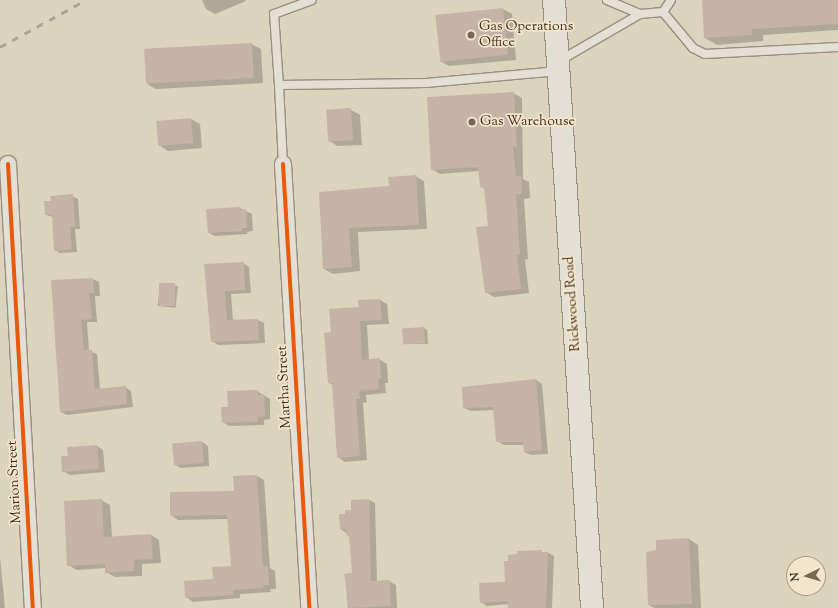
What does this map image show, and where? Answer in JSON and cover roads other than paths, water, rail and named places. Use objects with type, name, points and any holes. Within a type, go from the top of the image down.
[{"type":"main road","name":"Rickwood Road","points":[[554,0],[592,608]]},
{"type":"street","name":"Marion Street","points":[[8,164],[33,608]]},
{"type":"street","name":"Martha Street","points":[[284,164],[309,608]]},
{"type":"lane","points":[[284,164],[274,14],[312,0]]},
{"type":"lane","points":[[607,0],[640,14]]},
{"type":"lane","points":[[663,12],[671,0]]},
{"type":"lane","points":[[279,85],[426,83],[558,66],[640,14],[663,12]]},
{"type":"lane","points":[[663,12],[693,48],[705,54],[838,46]]},
{"type":"railway","points":[[0,47],[86,0]]},
{"type":"place","name":"Gas Operations Office","points":[[471,35]]},
{"type":"place","name":"Gas Warehouse","points":[[472,122]]}]
